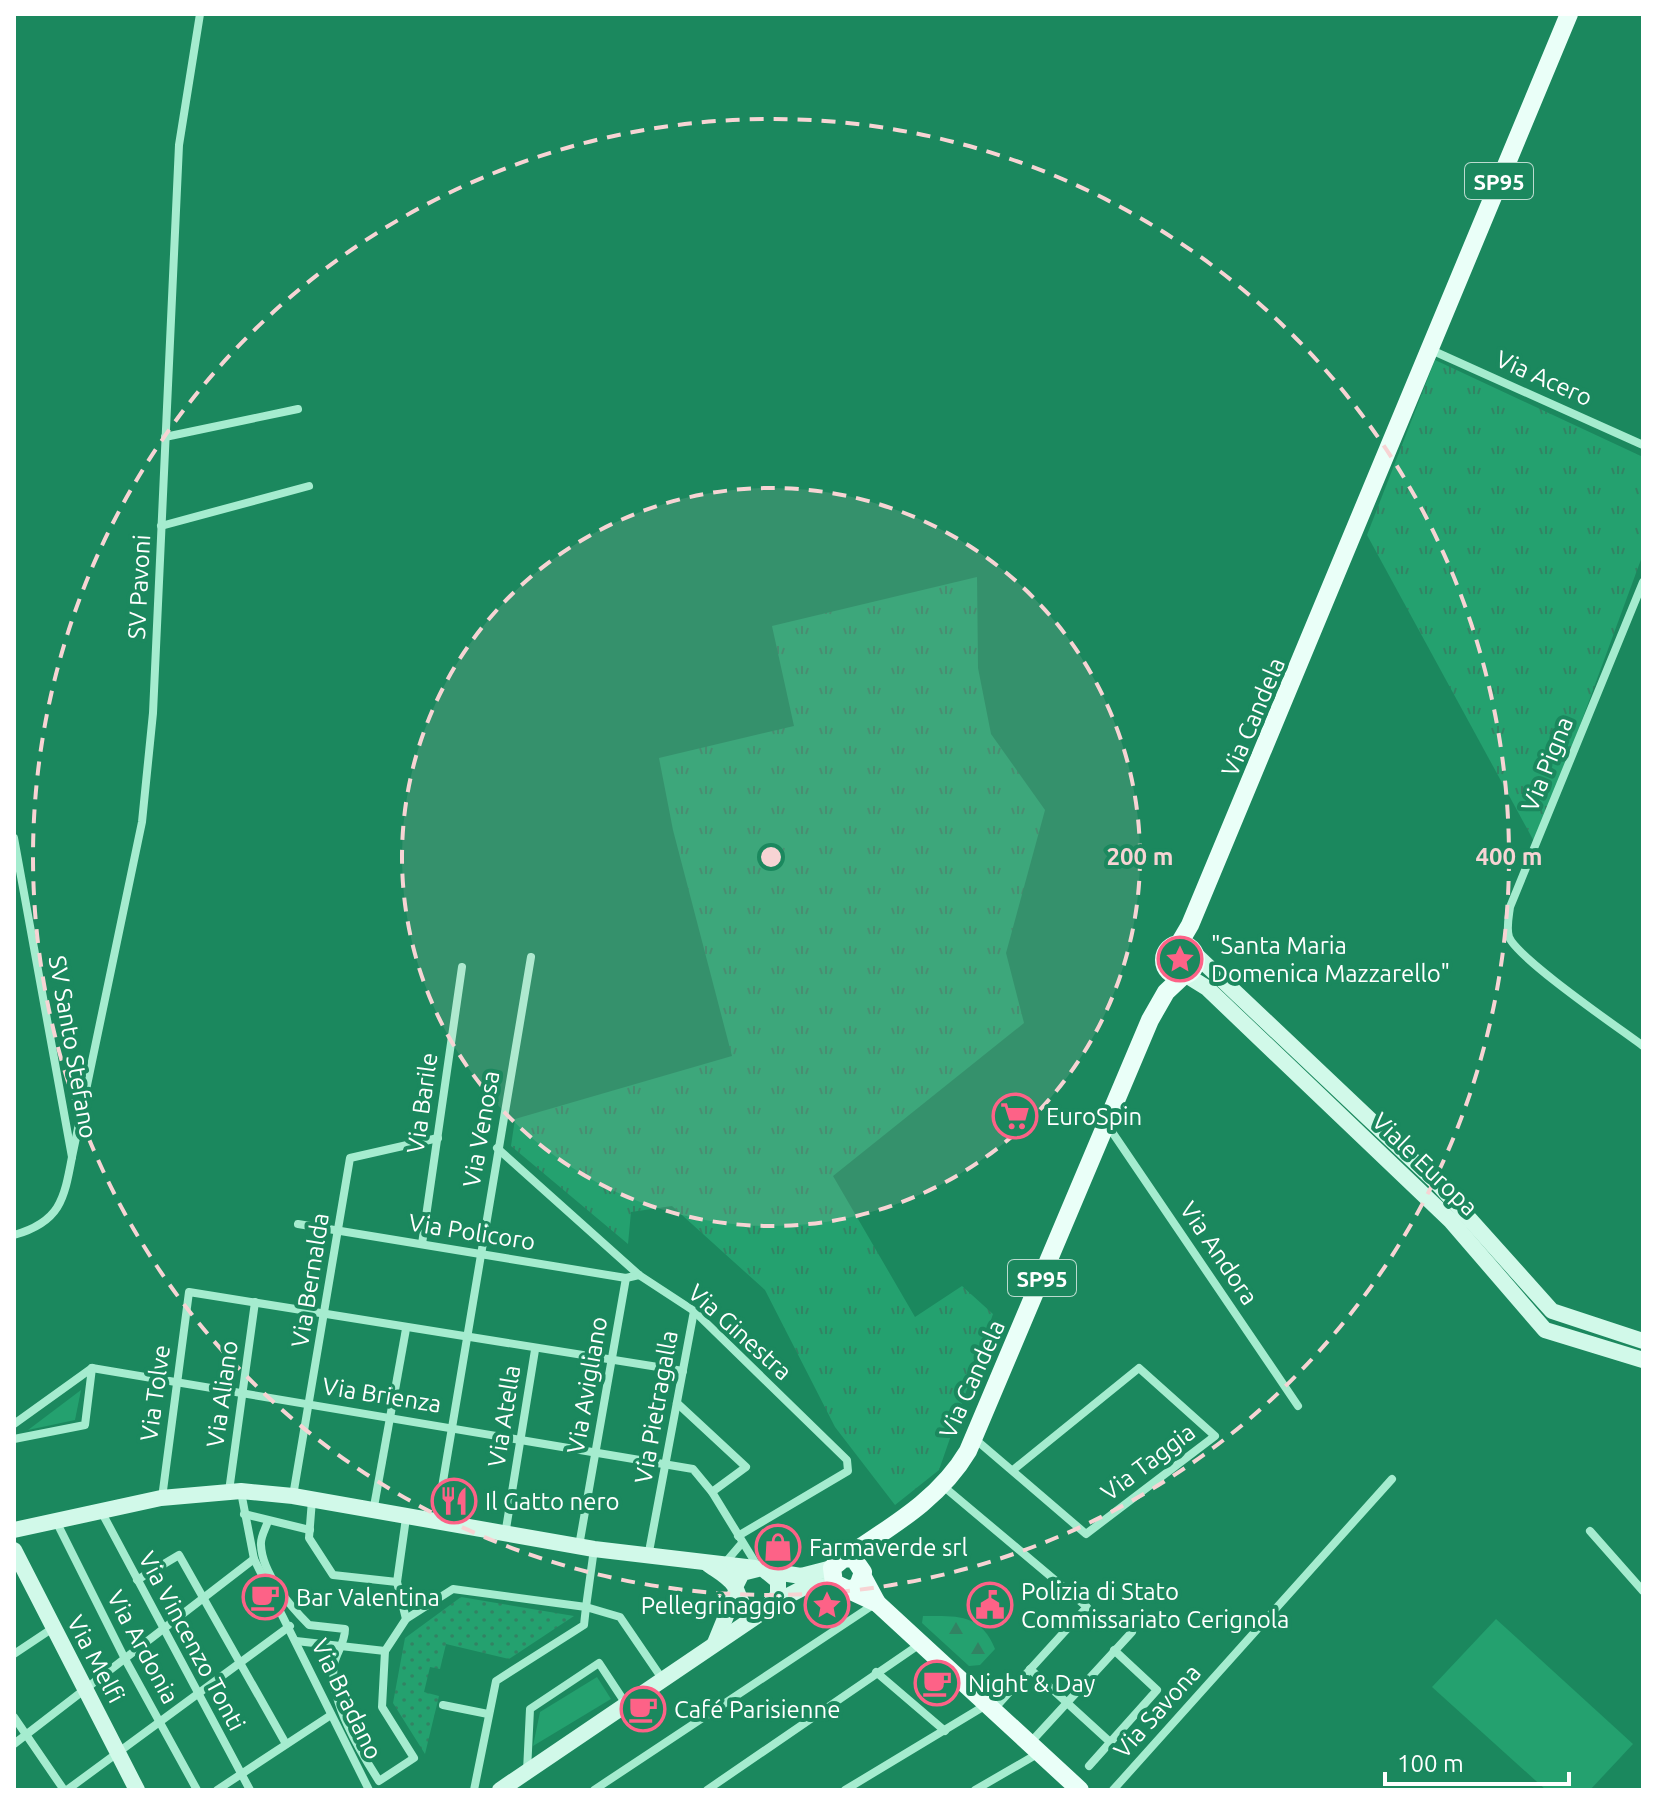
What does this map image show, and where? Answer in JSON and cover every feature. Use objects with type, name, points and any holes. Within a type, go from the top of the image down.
[{"type":"main road","name":"SP95","points":[[1429,349],[1569,14]]},
{"type":"main road","name":"Via Candela","points":[[840,1575],[878,1535],[942,1486],[975,1438],[1106,1123],[1166,992],[1179,975],[1189,948],[1190,925],[1358,527],[1429,349]]},
{"type":"main road","name":"Via Candela","points":[[1179,975],[1166,955],[1189,948]]},
{"type":"main road","name":"Via Candela","points":[[862,1572],[865,1553],[878,1535]]},
{"type":"main road","points":[[840,1575],[854,1559],[877,1603]]},
{"type":"main road","points":[[840,1575],[858,1586],[862,1572]]},
{"type":"main road","points":[[840,1575],[877,1603],[1080,1790]]},
{"type":"street","name":"SV Pavoni","points":[[72,1157],[142,822],[153,713],[179,145],[200,14]]},
{"type":"street","name":"Via Acero","points":[[1429,349],[1643,445]]},
{"type":"street","points":[[165,437],[298,409]]},
{"type":"street","points":[[161,526],[309,486]]},
{"type":"street","name":"Via Pigna","points":[[1643,582],[1510,907],[1508,929],[1510,940],[1549,976],[1643,1046]]},
{"type":"street","name":"SV Santo Stefano","points":[[14,838],[72,1157],[65,1194],[57,1210],[36,1229],[14,1235]]},
{"type":"street","name":"Viale Europa","points":[[1189,948],[1450,1196],[1552,1311],[1643,1341]]},
{"type":"street","name":"Via Venosa","points":[[452,1427],[531,957]]},
{"type":"street","name":"Via Barile","points":[[422,1244],[462,967]]},
{"type":"street","name":"Viale Europa","points":[[1179,975],[1207,988],[1451,1221],[1545,1330],[1643,1360]]},
{"type":"street","name":"Via Andora","points":[[1106,1123],[1298,1406]]},
{"type":"street","name":"Via Bernalda","points":[[293,1496],[350,1158],[438,1138]]},
{"type":"street","name":"Via Ginestra","points":[[497,1148],[639,1275],[694,1311],[847,1460],[848,1471],[740,1539]]},
{"type":"street","name":"Via Policoro","points":[[298,1224],[626,1278],[639,1275]]},
{"type":"street","name":"Via Avigliano","points":[[586,1607],[587,1548],[596,1451],[626,1278]]},
{"type":"street","name":"Via Tolve","points":[[161,1498],[189,1292],[255,1302]]},
{"type":"street","points":[[255,1302],[324,1316],[683,1371]]},
{"type":"street","name":"Via Aliano","points":[[235,1491],[241,1392],[255,1302]]},
{"type":"street","name":"Via Pietragalla","points":[[648,1557],[694,1311]]},
{"type":"street","points":[[373,1512],[406,1329]]},
{"type":"street","name":"Via Atella","points":[[504,1535],[535,1350]]},
{"type":"street","points":[[14,1424],[92,1368]]},
{"type":"street","points":[[14,1439],[85,1425],[92,1368]]},
{"type":"street","name":"Via Brienza","points":[[92,1368],[666,1462],[693,1469],[712,1492],[761,1569]]},
{"type":"street","name":"Via Taggia","points":[[975,1438],[1086,1534],[1215,1436],[1139,1368],[1013,1470]]},
{"type":"street","points":[[677,1403],[746,1467],[712,1492]]},
{"type":"street","points":[[436,1523],[452,1427]]},
{"type":"street","name":"Via Savona","points":[[1113,1790],[1392,1479]]},
{"type":"street","points":[[845,1790],[990,1708],[1087,1607],[942,1486]]},
{"type":"street","points":[[14,1530],[161,1498],[235,1491],[293,1496],[504,1535],[648,1557],[703,1561],[801,1576],[840,1575]]},
{"type":"street","name":"Via Bradano","points":[[235,1491],[244,1514],[254,1559],[369,1790]]},
{"type":"street","points":[[312,1500],[309,1538],[333,1575],[397,1582]]},
{"type":"street","name":"Via Vincenzo Tonti","points":[[100,1511],[250,1790]]},
{"type":"street","points":[[244,1514],[310,1530]]},
{"type":"street","points":[[406,1518],[397,1582],[406,1619]]},
{"type":"street","name":"Via Ardonia","points":[[56,1521],[125,1659],[197,1790]]},
{"type":"street","points":[[268,1521],[260,1543],[265,1562],[292,1608],[309,1625],[345,1629],[344,1644],[334,1665],[341,1714],[379,1781],[414,1758],[382,1707],[385,1651],[406,1619],[453,1589],[586,1607],[620,1617],[663,1680]]},
{"type":"street","points":[[1590,1531],[1643,1591]]},
{"type":"street","points":[[724,1564],[740,1539]]},
{"type":"street","name":"Via Melfi","points":[[14,1550],[137,1790]]},
{"type":"street","points":[[137,1580],[179,1555],[286,1744]]},
{"type":"street","points":[[14,1744],[254,1559]]},
{"type":"street","points":[[703,1561],[735,1590],[743,1607],[770,1606]]},
{"type":"street","points":[[715,1645],[742,1573],[761,1569],[778,1581],[770,1606]]},
{"type":"street","points":[[500,1790],[770,1606],[803,1588],[840,1575]]},
{"type":"street","points":[[594,1790],[877,1603]]},
{"type":"street","points":[[474,1790],[496,1681],[584,1625],[586,1607]]},
{"type":"street","points":[[14,1717],[66,1790],[290,1626]]},
{"type":"street","points":[[14,1654],[53,1628]]},
{"type":"street","points":[[975,1790],[1034,1748],[1066,1702],[1132,1632]]},
{"type":"street","points":[[296,1641],[385,1651]]},
{"type":"street","points":[[707,1790],[920,1644]]},
{"type":"street","points":[[1089,1766],[1157,1690],[1114,1650]]},
{"type":"street","points":[[527,1772],[530,1709],[599,1663],[627,1705]]},
{"type":"street","points":[[1030,1669],[1110,1742]]},
{"type":"street","points":[[876,1672],[945,1731]]},
{"type":"street","points":[[443,1705],[488,1714]]},
{"type":"street","points":[[217,1790],[331,1715]]},
{"type":"street","points":[[361,1774],[370,1768]]},
{"type":"street","points":[[723,1779],[730,1790]]},
{"type":"green space","points":[[1435,360],[1643,457],[1643,554],[1536,845],[1367,535]]},
{"type":"green space","points":[[977,577],[978,668],[991,734],[1045,810],[1006,953],[1024,1023],[833,1176],[915,1317],[962,1286],[993,1314],[939,1470],[895,1505],[835,1427],[765,1290],[672,1206],[631,1212],[628,1244],[511,1146],[515,1119],[732,1056],[673,830],[659,758],[794,726],[772,626]]},
{"type":"green space","points":[[81,1390],[75,1420],[28,1430]]},
{"type":"green space","points":[[461,1597],[574,1616],[509,1659],[446,1644],[440,1669],[430,1667],[424,1692],[439,1696],[425,1754],[393,1703],[405,1638]]},
{"type":"green space","points":[[923,1616],[957,1617],[975,1623],[989,1637],[995,1649],[980,1665],[969,1666],[922,1623]]},
{"type":"green space","points":[[1496,1619],[1633,1744],[1590,1790],[1546,1790],[1432,1687]]},
{"type":"green space","points":[[597,1677],[611,1699],[533,1746],[540,1712]]},
{"type":"place","name":"\"Santa Maria Domenica Mazzarello\"","points":[[1180,959]]},
{"type":"place","name":"EuroSpin","points":[[1015,1116]]},
{"type":"place","name":"Il Gatto nero","points":[[454,1501]]},
{"type":"place","name":"Farmaverde srl","points":[[778,1547]]},
{"type":"place","name":"Bar Valentina","points":[[265,1597]]},
{"type":"place","name":"Pellegrinaggio","points":[[827,1605]]},
{"type":"place","name":"Polizia di Stato Commissariato Cerignola","points":[[990,1605]]},
{"type":"place","name":"Night & Day","points":[[937,1683]]},
{"type":"place","name":"Café Parisienne","points":[[643,1709]]}]
